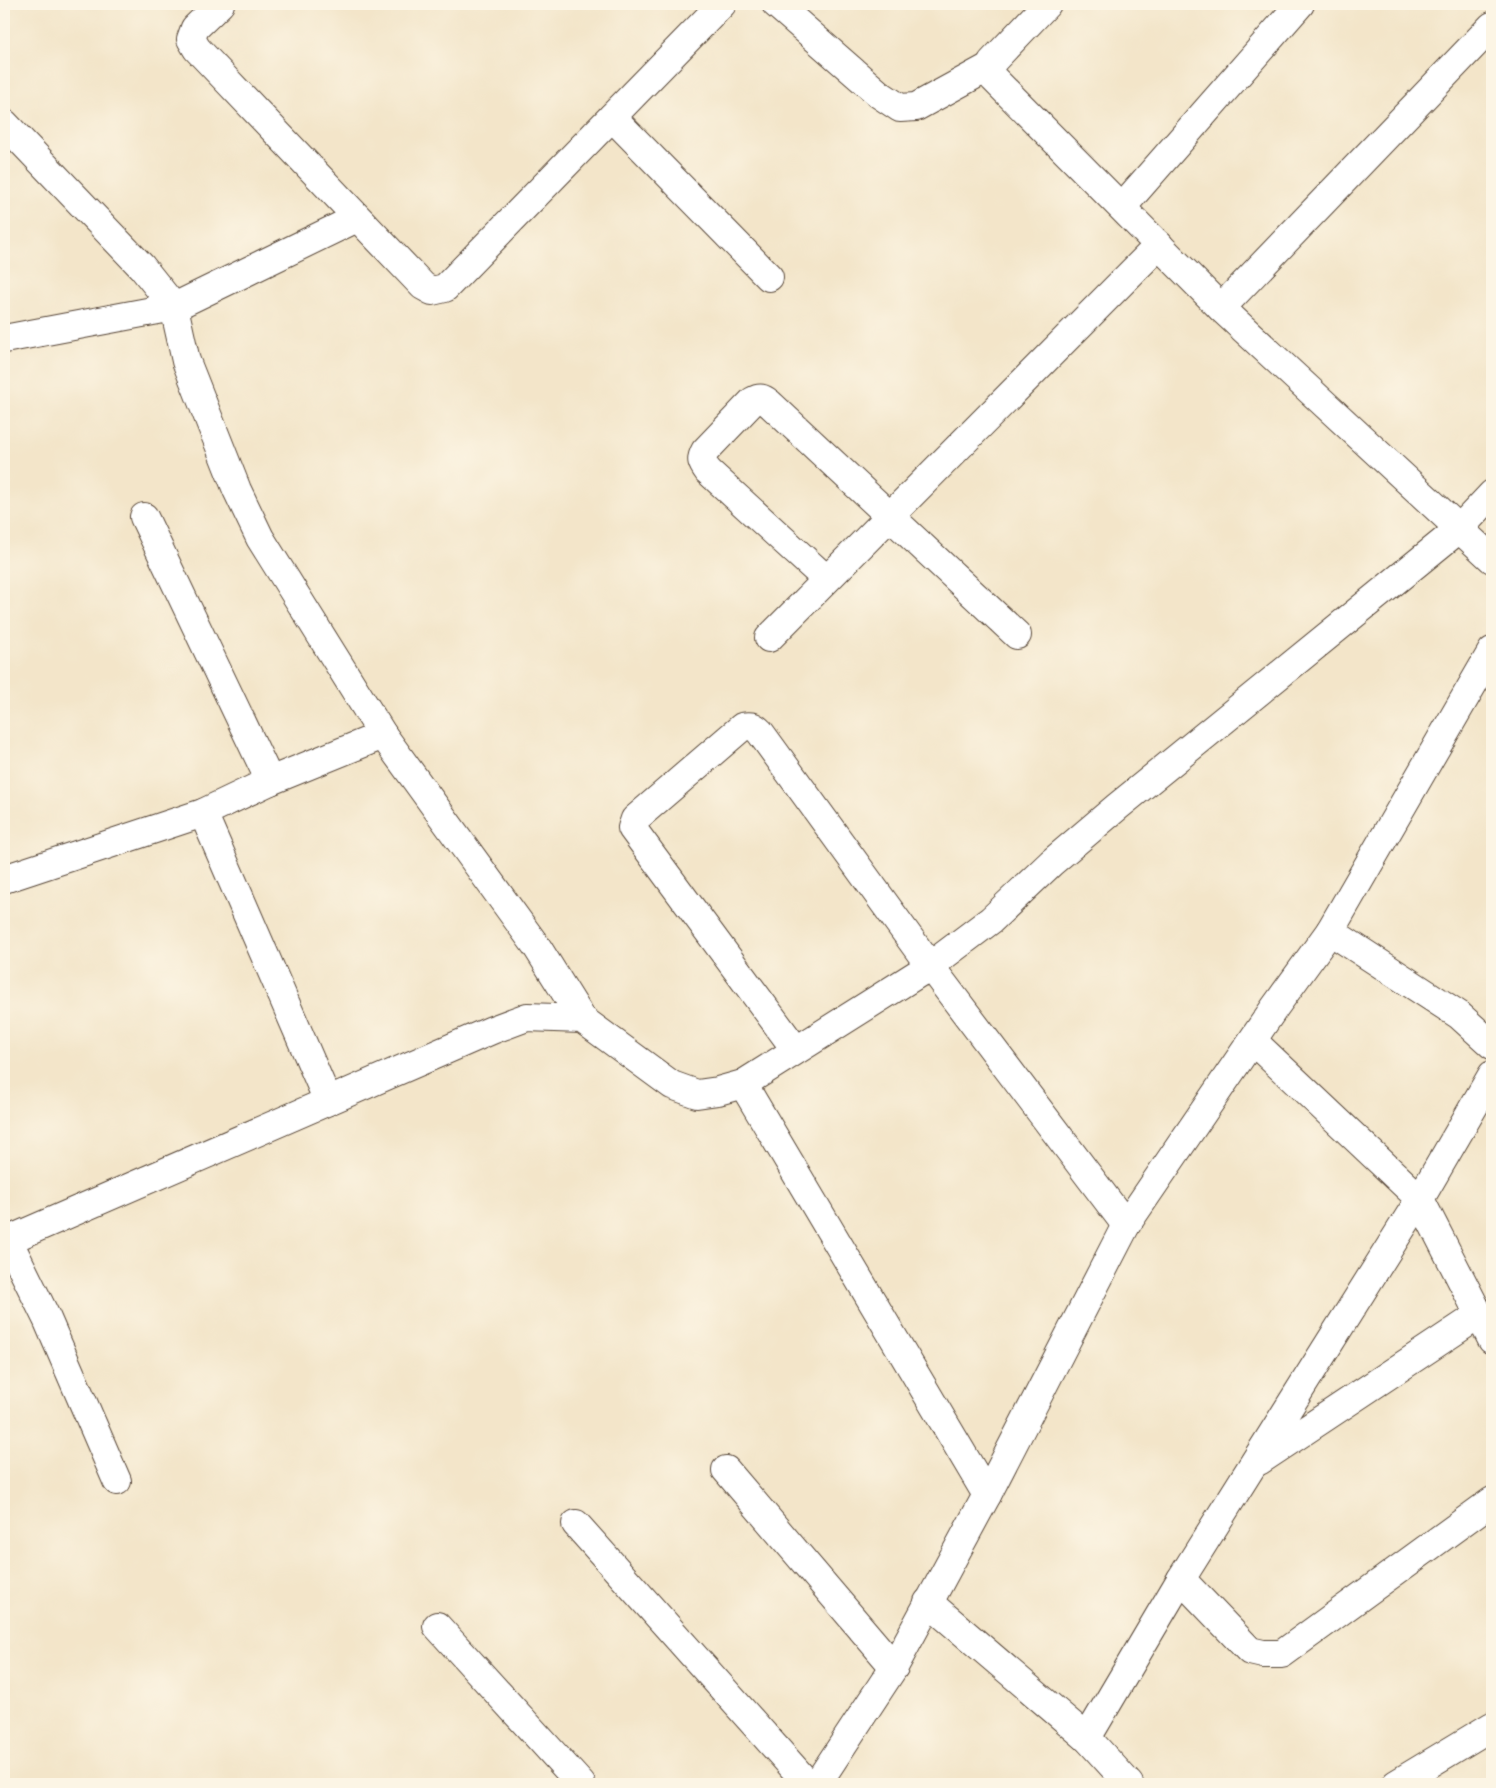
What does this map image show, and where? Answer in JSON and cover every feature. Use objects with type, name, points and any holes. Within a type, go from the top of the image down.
[{"type":"street","points":[[220,4],[195,28],[191,39],[197,49],[422,286],[432,291],[445,288],[722,4]]},
{"type":"street","points":[[776,4],[879,94],[900,108],[916,108],[989,67],[1047,4]]},
{"type":"street","points":[[1122,207],[1300,4]]},
{"type":"street","points":[[1220,308],[1492,26]]},
{"type":"street","points":[[989,67],[994,79],[1220,308],[1492,559]]},
{"type":"street","points":[[612,117],[769,277]]},
{"type":"street","points":[[4,123],[142,267],[174,306],[186,361],[244,506],[260,538],[383,735],[537,947],[582,1019],[672,1085],[697,1094],[718,1091],[743,1084],[930,966],[991,920],[1051,863],[1116,807],[1459,529],[1492,494]]},
{"type":"street","points":[[4,339],[174,306],[357,218]]},
{"type":"street","points":[[769,638],[1159,245]]},
{"type":"street","points":[[826,579],[702,464],[702,457],[705,451],[752,401],[758,398],[763,398],[769,403],[1017,635]]},
{"type":"street","points":[[144,517],[270,781]]},
{"type":"street","points":[[817,1784],[894,1667],[987,1495],[1126,1225],[1330,931],[1492,651]]},
{"type":"street","points":[[796,1050],[632,828],[636,819],[742,727],[754,726],[760,732],[930,966],[1126,1225]]},
{"type":"street","points":[[4,879],[203,813],[270,781],[383,735]]},
{"type":"street","points":[[203,813],[328,1101]]},
{"type":"street","points":[[1330,931],[1460,1015],[1492,1045]]},
{"type":"street","points":[[117,1482],[47,1319],[6,1241],[492,1030],[527,1017],[582,1019]]},
{"type":"street","points":[[1253,1041],[1420,1199],[1492,1340]]},
{"type":"street","points":[[1087,1738],[1181,1579],[1420,1199],[1492,1075]]},
{"type":"street","points":[[743,1084],[987,1495]]},
{"type":"street","points":[[1252,1466],[1479,1315]]},
{"type":"street","points":[[726,1470],[894,1667]]},
{"type":"street","points":[[1181,1579],[1250,1651],[1263,1654],[1282,1654],[1492,1501]]},
{"type":"street","points":[[576,1524],[808,1784]]},
{"type":"street","points":[[928,1602],[1087,1738],[1129,1784]]},
{"type":"street","points":[[437,1626],[581,1784]]},
{"type":"street","points":[[1396,1784],[1492,1726]]}]
